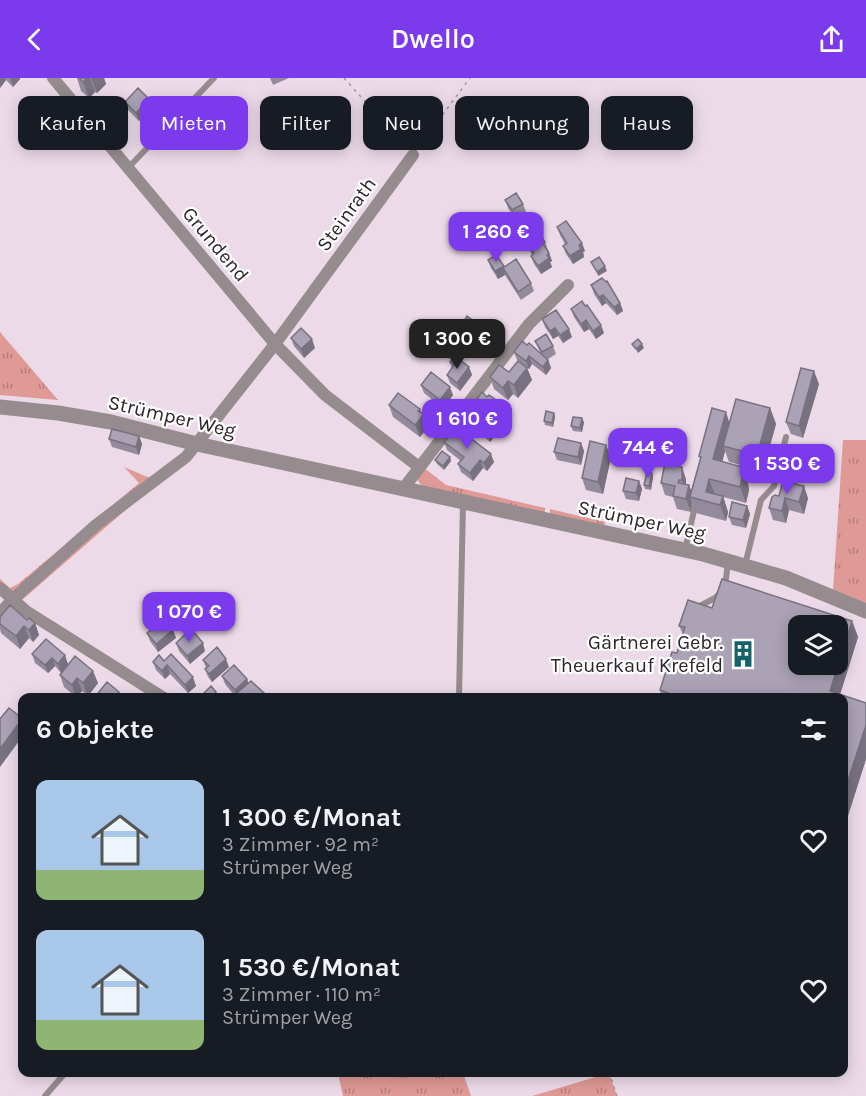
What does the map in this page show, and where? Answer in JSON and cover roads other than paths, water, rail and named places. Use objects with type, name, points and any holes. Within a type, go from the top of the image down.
[{"type":"street","name":"Grundend","points":[[53,78],[275,344],[325,396],[419,467]]},
{"type":"street","name":"Steinrath","points":[[275,344],[413,155]]},
{"type":"street","points":[[404,489],[529,324],[567,285]]},
{"type":"street","points":[[0,613],[96,525],[186,457],[275,344]]},
{"type":"street","name":"Strümper Weg","points":[[0,407],[58,412],[101,420],[197,444],[685,550],[786,578],[866,611]]},
{"type":"street","points":[[0,588],[12,600],[63,635],[156,693]]},
{"type":"lane","points":[[127,169],[214,78]]},
{"type":"lane","points":[[744,565],[761,500],[774,486],[786,437]]},
{"type":"lane","points":[[685,550],[699,490]]},
{"type":"lane","points":[[459,693],[464,502]]},
{"type":"lane","points":[[690,612],[697,606],[715,598],[725,588],[728,561]]},
{"type":"lane","points":[[45,1096],[62,1077]]},
{"type":"place","name":"Gärtnerei Gebr. Theuerkauf Krefeld","points":[[743,654]]}]
